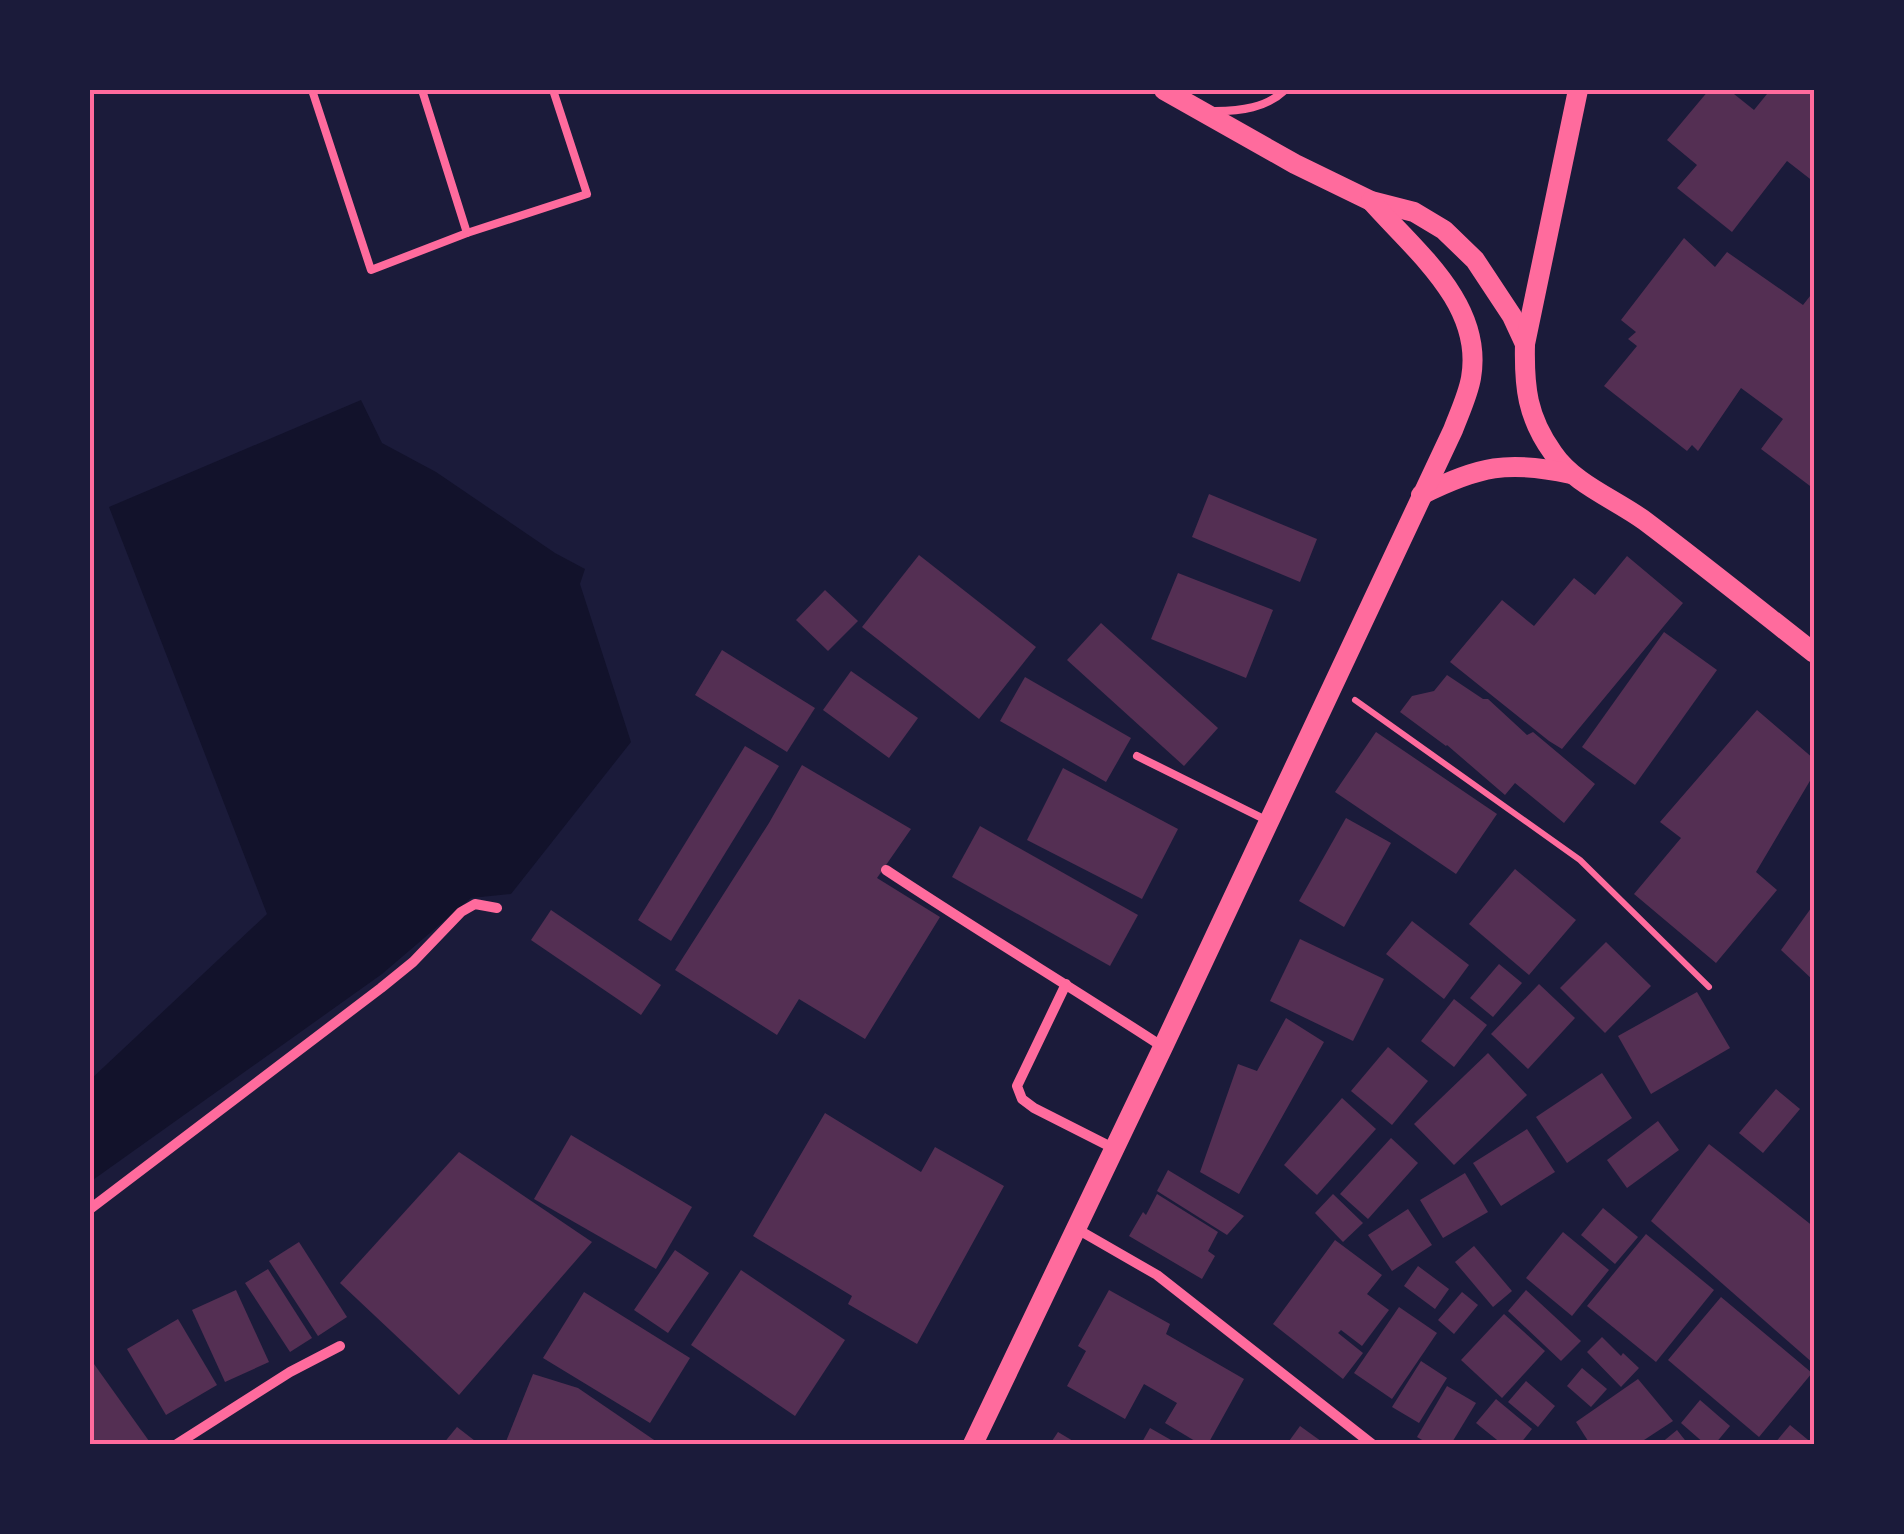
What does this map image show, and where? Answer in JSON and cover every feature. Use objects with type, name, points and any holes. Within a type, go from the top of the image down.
[{"type":"main road","points":[[1164,90],[1295,164],[1371,201],[1414,212],[1444,230],[1475,260],[1526,344]]},
{"type":"main road","points":[[1578,90],[1526,344],[1524,382],[1530,410],[1555,456],[1574,474],[1641,519],[1814,653]]},
{"type":"main road","points":[[972,1444],[1453,430],[1471,379],[1472,336],[1452,291],[1371,201]]},
{"type":"main road","points":[[1422,496],[1476,470],[1535,466],[1574,474]]},
{"type":"street","points":[[886,870],[1163,1047]]},
{"type":"street","points":[[90,1209],[381,988],[413,962],[460,912],[475,904],[497,908]]},
{"type":"street","points":[[1066,984],[1017,1086],[1018,1094],[1034,1108],[1113,1148]]},
{"type":"street","points":[[1076,1228],[1157,1275],[1372,1444]]},
{"type":"street","points":[[176,1444],[290,1372],[340,1346]]},
{"type":"lane","points":[[312,90],[372,270],[467,232],[587,194],[553,90]]},
{"type":"lane","points":[[422,90],[467,232]]},
{"type":"lane","points":[[1201,111],[1243,111],[1275,99],[1286,90]]},
{"type":"lane","points":[[1137,756],[1269,821]]},
{"type":"path","points":[[1333,684],[1580,860],[1710,987]]},
{"type":"shaded area","points":[[361,400],[382,443],[436,472],[585,569],[580,584],[631,742],[511,894],[471,898],[382,974],[90,1182],[90,1080],[267,914],[109,507]]},
{"type":"building","points":[[1709,90],[1729,90],[1754,110],[1767,94],[1762,90],[1814,90],[1814,182],[1787,161],[1732,232],[1677,188],[1697,165],[1667,140]]},
{"type":"building","points":[[1684,238],[1715,267],[1727,252],[1803,305],[1814,291],[1814,489],[1761,449],[1783,419],[1741,388],[1698,451],[1692,445],[1687,451],[1604,386],[1637,346],[1628,339],[1636,332],[1621,320]]},
{"type":"building","points":[[1209,494],[1317,539],[1300,582],[1192,537]]},
{"type":"building","points":[[919,555],[1036,647],[979,719],[862,627]]},
{"type":"building","points":[[1627,556],[1683,603],[1562,749],[1450,662],[1502,600],[1534,626],[1574,578],[1595,595]]},
{"type":"building","points":[[1178,573],[1273,610],[1246,678],[1151,639]]},
{"type":"building","points":[[825,590],[858,621],[828,651],[796,620]]},
{"type":"building","points":[[1101,623],[1218,728],[1184,766],[1067,660]]},
{"type":"building","points":[[1664,632],[1717,670],[1635,785],[1582,747]]},
{"type":"building","points":[[722,650],[815,708],[787,752],[695,695]]},
{"type":"building","points":[[851,671],[918,718],[889,758],[823,710]]},
{"type":"building","points":[[1447,675],[1488,699],[1527,735],[1533,732],[1595,784],[1564,823],[1515,783],[1505,795],[1447,745],[1400,712],[1412,696],[1434,691]]},
{"type":"building","points":[[1025,677],[1131,738],[1106,782],[1000,721]]},
{"type":"building","points":[[1757,710],[1814,759],[1814,774],[1756,872],[1777,890],[1716,963],[1634,894],[1681,838],[1660,822]]},
{"type":"building","points":[[1376,732],[1497,814],[1456,874],[1335,792]]},
{"type":"building","points":[[745,746],[779,766],[671,941],[638,920]]},
{"type":"building","points":[[802,765],[911,829],[877,878],[940,917],[865,1039],[799,999],[777,1035],[675,970]]},
{"type":"building","points":[[1063,768],[1178,829],[1142,899],[1027,840]]},
{"type":"building","points":[[1346,818],[1391,843],[1344,927],[1299,901]]},
{"type":"building","points":[[980,826],[1138,915],[1110,966],[952,877]]},
{"type":"building","points":[[1515,869],[1576,920],[1529,975],[1469,924]]},
{"type":"building","points":[[1814,904],[1814,981],[1781,950]]},
{"type":"building","points":[[551,910],[661,985],[641,1015],[531,940]]},
{"type":"building","points":[[1412,921],[1469,965],[1444,999],[1386,954]]},
{"type":"building","points":[[1300,939],[1384,979],[1353,1041],[1270,1001]]},
{"type":"building","points":[[1606,942],[1651,986],[1605,1033],[1560,988]]},
{"type":"building","points":[[1499,964],[1522,983],[1493,1017],[1470,998]]},
{"type":"building","points":[[1539,984],[1575,1018],[1528,1069],[1491,1034]]},
{"type":"building","points":[[1697,992],[1730,1048],[1651,1094],[1618,1036]]},
{"type":"building","points":[[1454,999],[1487,1025],[1454,1067],[1421,1041]]},
{"type":"building","points":[[1286,1018],[1324,1042],[1239,1194],[1200,1172],[1238,1064],[1257,1071]]},
{"type":"building","points":[[1388,1047],[1428,1081],[1392,1125],[1351,1091]]},
{"type":"building","points":[[1488,1053],[1527,1095],[1454,1165],[1414,1124]]},
{"type":"building","points":[[1602,1073],[1632,1118],[1567,1163],[1536,1117]]},
{"type":"building","points":[[1776,1089],[1800,1109],[1763,1153],[1739,1133]]},
{"type":"building","points":[[1342,1098],[1376,1129],[1317,1195],[1284,1165]]},
{"type":"building","points":[[825,1113],[921,1172],[935,1147],[1004,1186],[917,1344],[848,1304],[852,1296],[753,1236]]},
{"type":"building","points":[[1658,1121],[1679,1150],[1627,1188],[1607,1160]]},
{"type":"building","points":[[1527,1129],[1555,1172],[1501,1206],[1473,1163]]},
{"type":"building","points":[[571,1135],[692,1207],[656,1269],[534,1199]]},
{"type":"building","points":[[1391,1138],[1418,1163],[1368,1219],[1340,1194]]},
{"type":"building","points":[[1709,1144],[1814,1227],[1814,1364],[1651,1221]]},
{"type":"building","points":[[459,1152],[592,1242],[459,1395],[340,1283]]},
{"type":"building","points":[[1168,1170],[1244,1216],[1227,1235],[1157,1191]]},
{"type":"building","points":[[1465,1173],[1488,1212],[1443,1238],[1420,1200]]},
{"type":"building","points":[[1157,1194],[1218,1232],[1208,1251],[1215,1256],[1202,1279],[1129,1236]]},
{"type":"building","points":[[1333,1194],[1363,1223],[1343,1242],[1315,1213]]},
{"type":"building","points":[[1603,1208],[1638,1237],[1615,1264],[1581,1235]]},
{"type":"building","points":[[1408,1209],[1432,1245],[1392,1271],[1368,1235]]},
{"type":"building","points":[[1563,1232],[1609,1270],[1572,1316],[1526,1278]]},
{"type":"building","points":[[1646,1234],[1714,1290],[1656,1362],[1587,1306]]},
{"type":"building","points":[[1335,1240],[1382,1275],[1367,1294],[1389,1310],[1362,1346],[1341,1330],[1338,1333],[1363,1353],[1343,1379],[1273,1324]]},
{"type":"building","points":[[299,1242],[347,1317],[318,1336],[269,1261]]},
{"type":"building","points":[[1474,1246],[1512,1291],[1493,1307],[1455,1262]]},
{"type":"building","points":[[675,1250],[709,1273],[668,1333],[634,1310]]},
{"type":"building","points":[[1418,1266],[1449,1289],[1435,1309],[1404,1286]]},
{"type":"building","points":[[268,1269],[312,1338],[290,1352],[245,1283]]},
{"type":"building","points":[[741,1270],[845,1340],[795,1416],[691,1345]]},
{"type":"building","points":[[236,1290],[269,1362],[225,1382],[192,1310]]},
{"type":"building","points":[[1109,1290],[1170,1324],[1166,1334],[1244,1379],[1208,1444],[1200,1444],[1165,1423],[1177,1403],[1144,1384],[1125,1419],[1067,1386],[1086,1351],[1078,1346]]},
{"type":"building","points":[[1526,1290],[1581,1341],[1561,1361],[1508,1311]]},
{"type":"building","points":[[584,1292],[690,1358],[650,1423],[543,1358]]},
{"type":"building","points":[[1462,1292],[1478,1305],[1454,1334],[1438,1320]]},
{"type":"building","points":[[1721,1297],[1812,1373],[1759,1437],[1668,1360]]},
{"type":"building","points":[[1399,1307],[1437,1333],[1392,1399],[1354,1373]]},
{"type":"building","points":[[1504,1314],[1545,1351],[1502,1398],[1461,1360]]},
{"type":"building","points":[[178,1319],[217,1385],[166,1415],[127,1349]]},
{"type":"building","points":[[1602,1337],[1639,1368],[1621,1387],[1587,1352]]},
{"type":"building","points":[[1421,1361],[1447,1378],[1419,1423],[1392,1407]]},
{"type":"building","points":[[94,1364],[149,1441],[90,1442],[90,1367]]},
{"type":"building","points":[[1582,1368],[1607,1389],[1591,1407],[1567,1386]]},
{"type":"building","points":[[533,1374],[578,1388],[660,1444],[505,1444]]},
{"type":"building","points":[[1638,1379],[1673,1421],[1638,1444],[1590,1444],[1576,1422]]},
{"type":"building","points":[[1526,1381],[1555,1406],[1538,1427],[1508,1402]]},
{"type":"building","points":[[1447,1386],[1476,1403],[1451,1444],[1429,1444],[1417,1437]]},
{"type":"building","points":[[1496,1399],[1532,1429],[1520,1444],[1502,1444],[1476,1423]]},
{"type":"building","points":[[1700,1400],[1730,1426],[1715,1444],[1705,1444],[1681,1423]]},
{"type":"building","points":[[1790,1425],[1813,1444],[1774,1444]]},
{"type":"building","points":[[1300,1426],[1325,1444],[1287,1444]]},
{"type":"building","points":[[457,1427],[479,1444],[443,1444]]},
{"type":"building","points":[[1150,1428],[1178,1444],[1141,1444]]},
{"type":"building","points":[[1677,1430],[1688,1444],[1660,1444]]},
{"type":"building","points":[[1058,1432],[1078,1444],[1050,1444]]}]
